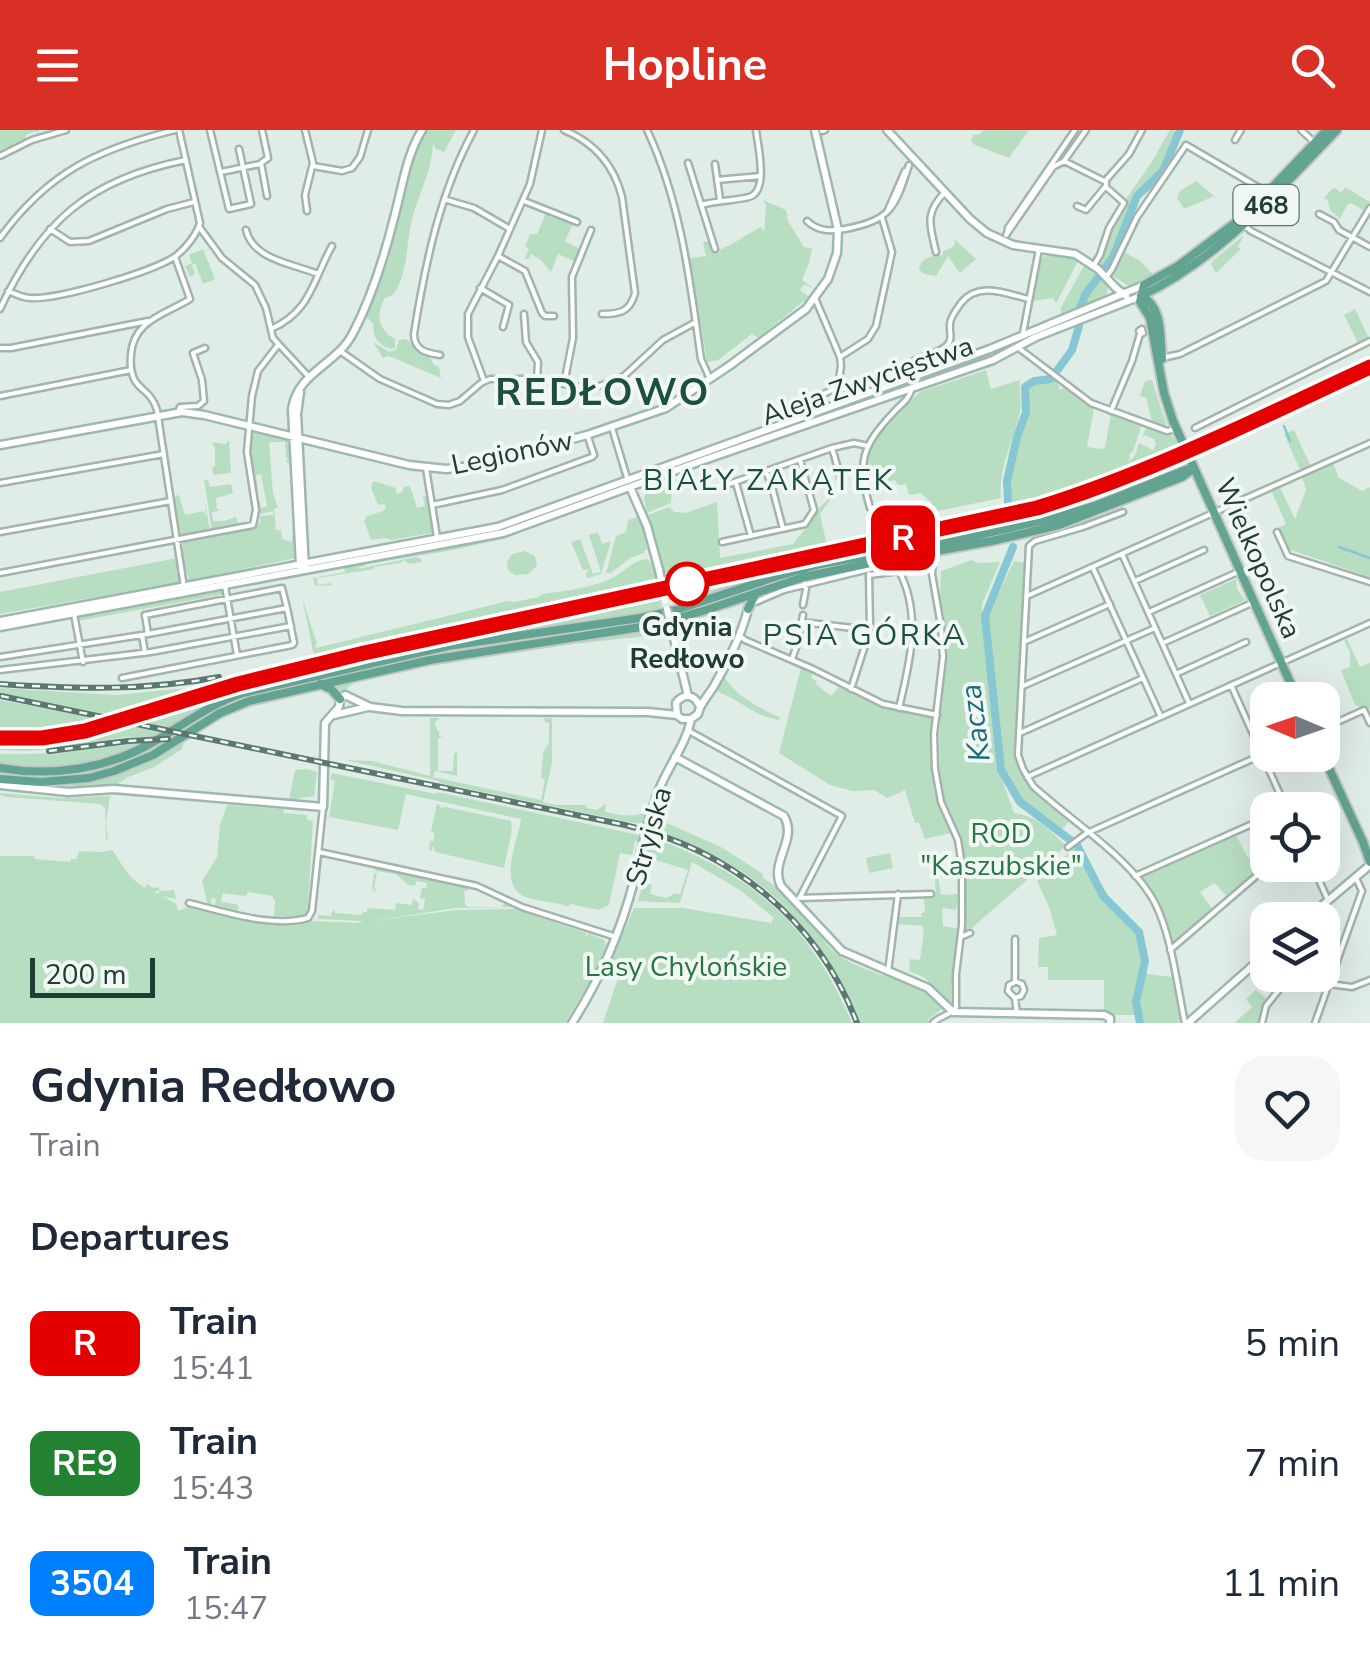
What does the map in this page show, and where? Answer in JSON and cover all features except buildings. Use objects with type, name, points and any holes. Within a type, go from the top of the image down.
[{"type":"main road","name":"468","points":[[1134,297],[1144,285],[1178,266],[1235,224],[1327,130]]},
{"type":"main road","name":"Aleja Zwycięstwa","points":[[1134,297],[1160,287],[1196,264],[1244,225],[1336,130]]},
{"type":"main road","name":"Wielkopolska","points":[[1160,287],[1156,314],[1162,378]]},
{"type":"main road","name":"Wielkopolska","points":[[1134,297],[1150,318],[1166,401],[1176,429],[1290,682]]},
{"type":"main road","points":[[1134,297],[1150,300],[1156,314]]},
{"type":"main road","points":[[0,782],[78,779],[114,771],[136,763],[236,706],[320,684],[430,660],[654,625],[833,570],[1027,534],[1076,520],[1182,477],[1194,468]]},
{"type":"main road","points":[[0,768],[46,771],[88,766],[139,750],[215,704],[243,693],[448,646],[673,611],[796,570],[1058,517],[1194,468]]},
{"type":"main road","points":[[933,562],[952,548]]},
{"type":"main road","points":[[748,609],[758,592]]},
{"type":"main road","points":[[320,684],[331,690],[340,706]]},
{"type":"main road","points":[[1331,772],[1370,864]]},
{"type":"main road","points":[[58,791],[78,779]]},
{"type":"main road","points":[[1363,842],[1370,850]]},
{"type":"street","points":[[0,156],[32,140],[66,130]]},
{"type":"street","points":[[0,238],[40,192],[70,168],[147,133],[177,130],[200,228],[216,252],[260,292],[272,338],[306,379]]},
{"type":"street","points":[[210,130],[229,209],[251,204],[239,149]]},
{"type":"street","points":[[220,172],[261,164],[268,158],[262,130]]},
{"type":"street","points":[[306,130],[312,166],[307,212]]},
{"type":"street","points":[[312,166],[342,171],[352,168],[358,162],[368,130]]},
{"type":"street","points":[[303,568],[297,404],[306,379],[351,337],[376,280],[411,154],[422,130]]},
{"type":"street","points":[[440,355],[424,351],[414,337],[430,244],[460,156],[474,130]]},
{"type":"street","points":[[484,381],[468,337],[470,309],[524,201],[534,174],[542,130]]},
{"type":"street","points":[[564,130],[584,140],[607,161],[622,197],[634,298],[621,313],[602,314]]},
{"type":"street","points":[[647,130],[678,216],[703,367],[710,379]]},
{"type":"street","points":[[701,205],[753,196],[759,190],[756,130]]},
{"type":"street","name":"Legionów","points":[[0,445],[178,412],[426,468],[446,469],[587,436],[666,408],[806,309],[822,289],[834,262],[838,230],[821,130]]},
{"type":"street","points":[[886,130],[912,162],[980,228],[1038,249],[1075,254],[1134,297]]},
{"type":"street","points":[[1005,239],[1008,228],[1075,130]]},
{"type":"street","points":[[1005,239],[1053,166],[1065,158],[1086,130]]},
{"type":"street","points":[[1078,206],[1086,210],[1129,154],[1142,130]]},
{"type":"street","points":[[1235,140],[1241,130]]},
{"type":"street","points":[[1301,130],[1315,143]]},
{"type":"street","points":[[1106,276],[1132,226],[1185,146],[1268,193]]},
{"type":"street","points":[[1060,151],[1065,158],[1107,182],[1124,202],[1096,267]]},
{"type":"street","points":[[0,308],[29,254],[76,204],[106,185],[186,160]]},
{"type":"street","points":[[807,221],[820,230],[838,230],[868,225],[882,218],[912,162]]},
{"type":"street","points":[[688,163],[715,248]]},
{"type":"street","points":[[261,164],[267,196]]},
{"type":"street","points":[[715,164],[720,200]]},
{"type":"street","points":[[717,180],[761,176]]},
{"type":"street","points":[[936,252],[930,218],[934,205],[948,195]]},
{"type":"street","points":[[446,199],[474,208],[510,229]]},
{"type":"street","points":[[50,230],[65,240],[82,242],[196,201]]},
{"type":"street","points":[[524,201],[577,222]]},
{"type":"street","points":[[1162,358],[1180,354],[1323,283],[1370,208]]},
{"type":"street","points":[[1318,214],[1370,247]]},
{"type":"street","points":[[840,357],[868,339],[876,326],[892,252],[882,218]]},
{"type":"street","points":[[1244,225],[1370,292]]},
{"type":"street","points":[[8,292],[35,298],[112,282],[175,257],[200,228]]},
{"type":"street","points":[[246,230],[250,242],[275,261],[318,274]]},
{"type":"street","points":[[564,384],[574,326],[572,277],[591,230]]},
{"type":"street","points":[[270,329],[299,311],[332,246]]},
{"type":"street","points":[[1023,336],[1038,249]]},
{"type":"street","points":[[498,256],[526,271],[542,314],[554,316]]},
{"type":"street","points":[[0,348],[148,321],[190,299],[175,257]]},
{"type":"street","points":[[1106,276],[1113,286],[1134,297]]},
{"type":"street","points":[[1110,300],[1113,286]]},
{"type":"street","points":[[480,288],[508,305],[503,327]]},
{"type":"street","points":[[923,384],[916,360],[948,344],[950,322],[966,297],[983,290],[1029,299]]},
{"type":"street","name":"Aleja Zwycięstwa","points":[[0,624],[184,587],[503,533],[1110,300],[1134,297]]},
{"type":"street","name":"Aleja Zwycięstwa","points":[[0,624],[225,586],[498,527],[993,360],[1036,337],[1134,297]]},
{"type":"street","points":[[815,298],[840,357],[840,387]]},
{"type":"street","points":[[524,314],[525,339],[538,362],[538,378]]},
{"type":"street","points":[[148,321],[132,345],[131,370],[137,384],[152,398],[158,415],[184,587]]},
{"type":"street","points":[[340,351],[380,379],[438,404],[450,404],[460,401],[484,381],[496,378],[538,378],[580,387],[599,386],[621,378],[663,340],[696,322]]},
{"type":"street","points":[[1111,411],[1140,334]]},
{"type":"street","points":[[1196,428],[1370,342]]},
{"type":"street","points":[[0,573],[251,526],[256,510],[248,452],[253,387],[258,371],[278,344]]},
{"type":"street","points":[[1018,347],[1091,403],[1167,431],[1176,429]]},
{"type":"street","points":[[178,412],[180,407],[198,406],[204,401],[202,380],[192,352],[205,348]]},
{"type":"street","points":[[0,396],[131,370]]},
{"type":"street","points":[[840,387],[849,392],[851,400]]},
{"type":"street","points":[[768,413],[778,415],[840,387]]},
{"type":"street","points":[[870,508],[863,458],[892,414],[909,398],[912,388]]},
{"type":"street","points":[[612,428],[659,570],[685,696],[682,715]]},
{"type":"street","points":[[432,506],[502,490],[592,457],[587,436]]},
{"type":"street","points":[[296,437],[303,568]]},
{"type":"street","points":[[299,452],[313,442]]},
{"type":"street","name":"Aleja Zwycięstwa","points":[[726,486],[832,448],[854,443],[868,446]]},
{"type":"street","points":[[1026,596],[1370,443]]},
{"type":"street","name":"Aleja Zwycięstwa","points":[[832,448],[841,479]]},
{"type":"street","points":[[0,483],[164,454]]},
{"type":"street","name":"Aleja Zwycięstwa","points":[[766,472],[783,529],[805,524],[814,510],[800,460]]},
{"type":"street","points":[[426,468],[438,540]]},
{"type":"street","points":[[736,482],[751,536]]},
{"type":"street","points":[[0,532],[171,500]]},
{"type":"street","points":[[1123,512],[1030,544],[1018,754],[1035,788],[1135,876],[1154,901],[1186,1023],[1250,968]]},
{"type":"street","points":[[722,542],[783,529]]},
{"type":"street","points":[[1276,532],[1288,556],[1370,582]]},
{"type":"street","points":[[1134,582],[1204,550]]},
{"type":"street","points":[[1122,554],[1189,703]]},
{"type":"street","points":[[698,703],[710,693],[740,636],[748,609],[763,597],[921,558],[933,562],[943,657],[934,734],[936,782],[961,855],[961,937],[953,1012]]},
{"type":"street","points":[[1093,568],[1160,717]]},
{"type":"street","points":[[1148,612],[1240,570]]},
{"type":"street","points":[[869,572],[899,571],[912,612],[908,668],[899,709]]},
{"type":"street","points":[[850,689],[870,630],[869,572]]},
{"type":"street","points":[[804,605],[805,584]]},
{"type":"street","points":[[225,586],[238,656]]},
{"type":"street","points":[[122,678],[292,645],[282,588],[145,614],[145,653]]},
{"type":"street","points":[[1162,643],[1254,602]]},
{"type":"street","points":[[1024,642],[1110,604]]},
{"type":"street","points":[[0,657],[287,608]]},
{"type":"street","points":[[74,614],[84,662]]},
{"type":"street","points":[[791,659],[802,618],[870,630]]},
{"type":"street","points":[[1027,777],[1370,623]]},
{"type":"street","points":[[0,670],[145,653],[290,626]]},
{"type":"street","points":[[1022,686],[1155,628]]},
{"type":"street","points":[[740,636],[883,704],[937,715]]},
{"type":"street","points":[[1176,674],[1246,642]]},
{"type":"street","points":[[1020,732],[1143,678]]},
{"type":"street","points":[[1231,685],[1250,723]]},
{"type":"street","points":[[190,902],[265,919],[302,920],[310,916],[323,807],[325,726],[350,696],[356,705],[416,712],[682,715],[698,714],[698,703]]},
{"type":"street","points":[[685,696],[698,703]]},
{"type":"street","points":[[340,706],[350,713],[356,705]]},
{"type":"street","points":[[1340,721],[1364,710],[1370,724]]},
{"type":"street","name":"Stryjska","points":[[572,1023],[598,979],[616,937],[654,802],[687,734],[682,715]]},
{"type":"street","points":[[687,734],[842,816],[798,899]]},
{"type":"street","points":[[676,757],[784,816],[789,831],[777,878],[842,951],[931,990],[953,1012]]},
{"type":"street","points":[[1072,844],[1087,833],[1250,760]]},
{"type":"street","points":[[0,782],[58,791],[114,789],[323,807]]},
{"type":"street","points":[[1135,876],[1250,824]]},
{"type":"street","points":[[319,852],[477,886],[522,907],[616,937]]},
{"type":"street","points":[[1326,902],[1370,864]]},
{"type":"street","points":[[1340,953],[1362,891],[1356,878]]},
{"type":"street","points":[[1169,950],[1250,881]]},
{"type":"street","points":[[1320,882],[1328,900]]},
{"type":"street","points":[[888,972],[898,894]]},
{"type":"street","points":[[798,899],[931,894]]},
{"type":"street","points":[[961,937],[970,933]]},
{"type":"street","points":[[1015,939],[1016,982]]},
{"type":"street","points":[[1340,985],[1352,987],[1370,980]]},
{"type":"street","points":[[1015,998],[1008,988],[1016,982]]},
{"type":"street","points":[[1015,998],[1024,990],[1016,982]]},
{"type":"street","points":[[1262,1023],[1266,1006],[1277,992]]},
{"type":"street","points":[[1315,1023],[1326,992]]},
{"type":"street","points":[[1015,998],[1017,1018]]},
{"type":"street","points":[[933,1023],[953,1012],[1017,1018],[1104,1015],[1110,1023]]},
{"type":"green space","points":[[0,130],[39,130],[38,134],[36,131],[26,135],[26,139],[0,151]]},
{"type":"green space","points":[[425,130],[456,130],[444,152],[433,144],[411,222],[401,280],[395,293],[385,298],[380,311],[380,322],[395,339],[395,348],[391,349],[377,340],[373,323],[365,317],[388,261],[418,142]]},
{"type":"green space","points":[[984,130],[1029,130],[1009,158],[973,144],[973,135]]},
{"type":"green space","points":[[1170,130],[1176,136],[1164,167],[1143,186],[1132,204],[1132,217],[1109,271],[1100,263],[1112,226]]},
{"type":"green space","points":[[1196,181],[1214,196],[1184,209],[1177,198],[1180,191]]},
{"type":"green space","points":[[1334,187],[1341,193],[1345,187],[1370,202],[1365,211],[1351,203],[1340,219],[1324,198]]},
{"type":"green space","points":[[763,200],[786,210],[788,221],[804,247],[812,248],[802,280],[815,290],[804,284],[800,290],[809,297],[758,338],[752,334],[718,360],[707,362],[690,258],[706,256],[703,242],[710,241],[714,252],[761,227],[764,232]]},
{"type":"green space","points":[[546,213],[573,224],[565,241],[580,249],[574,261],[558,254],[551,272],[531,254],[528,260],[525,258],[530,234],[537,234]]},
{"type":"green space","points":[[1244,235],[1238,247],[1241,249],[1216,273],[1211,264],[1216,260],[1210,263]]},
{"type":"green space","points":[[954,239],[976,259],[960,273],[948,256],[936,276],[919,270],[925,260],[950,249]]},
{"type":"green space","points":[[203,249],[215,279],[203,284],[195,263],[195,274],[190,277],[185,266],[192,263],[189,255]]},
{"type":"green space","points":[[1122,251],[1154,275],[1129,286],[1111,275]]},
{"type":"green space","points":[[1052,254],[1078,261],[1056,304],[1053,298],[1032,301],[1040,258]]},
{"type":"green space","points":[[1085,264],[1108,287],[1107,295],[1062,314],[1060,309]]},
{"type":"green space","points":[[1355,309],[1370,340],[1359,345],[1344,315]]},
{"type":"green space","points":[[406,339],[439,367],[441,378],[389,356],[383,358],[373,342],[389,352],[396,350],[399,340]]},
{"type":"green space","points":[[986,370],[991,389],[1020,380],[1020,412],[1004,465],[1001,498],[933,512],[932,503],[920,493],[909,495],[906,484],[898,485],[895,480],[868,486],[865,458],[889,420],[920,392]]},
{"type":"green space","points":[[1054,378],[1060,390],[1065,387],[1094,408],[1087,447],[1105,447],[1111,414],[1141,427],[1129,462],[1139,443],[1153,450],[1156,444],[1154,439],[1142,437],[1146,428],[1172,436],[1177,444],[1129,467],[1010,506],[1007,485],[1027,412],[1026,388]]},
{"type":"green space","points":[[1152,380],[1167,427],[1152,422],[1146,398],[1140,396],[1145,381]]},
{"type":"green space","points":[[1294,430],[1311,467],[1301,472],[1284,434]]},
{"type":"green space","points":[[251,431],[289,441],[293,493],[285,442],[269,442],[278,508],[274,509],[276,530],[281,530],[282,539],[292,542],[292,509],[295,510],[296,558],[189,580],[182,541],[254,527],[260,516],[273,515],[273,511],[260,514],[257,502],[260,501],[261,508],[267,506],[261,474],[256,475],[256,494]]},
{"type":"green space","points":[[229,440],[231,473],[213,475],[212,442],[226,444]]},
{"type":"green space","points":[[1333,463],[1339,478],[1362,491],[1370,487],[1370,577],[1288,549],[1279,528],[1286,524],[1271,490],[1280,487],[1295,519],[1306,490],[1302,477]]},
{"type":"green space","points":[[204,480],[208,480],[210,487],[231,484],[233,493],[216,498],[217,509],[221,510],[212,512],[213,521],[236,517],[238,523],[212,531]]},
{"type":"green space","points":[[373,481],[396,488],[396,494],[410,486],[417,508],[425,506],[426,496],[432,533],[371,540],[364,521],[386,507],[378,505],[371,488]]},
{"type":"green space","points":[[672,483],[671,503],[647,513],[646,493]]},
{"type":"green space","points":[[834,494],[820,514],[827,546],[665,575],[648,515],[669,507],[685,513],[717,502],[720,558],[793,544],[816,511]]},
{"type":"green space","points":[[179,495],[185,515],[203,511],[206,516],[205,502],[210,531],[181,536],[174,501]]},
{"type":"green space","points":[[617,497],[503,539],[367,564],[357,569],[416,557],[422,560],[410,564],[403,560],[317,578],[318,585],[332,585],[315,586],[313,578],[345,572],[344,567],[504,536]]},
{"type":"green space","points":[[638,517],[647,550],[606,573],[616,536],[626,532],[628,520]]},
{"type":"green space","points":[[598,532],[602,544],[611,541],[601,574],[587,578],[590,569],[583,570],[571,542],[580,539],[593,574],[601,572],[589,535]]},
{"type":"green space","points":[[524,551],[535,556],[537,566],[528,574],[515,575],[508,570],[507,562],[512,554]]},
{"type":"green space","points":[[177,558],[181,582],[0,614],[0,592]]},
{"type":"green space","points":[[647,559],[653,564],[656,578],[591,596],[314,656],[302,597],[316,648],[508,601],[578,589],[612,578]]},
{"type":"green space","name":"ROD \"Kaszubskie\"","points":[[972,560],[1000,562],[982,604],[997,766],[1014,813],[1037,821],[1066,846],[966,933],[963,848],[945,800],[940,772],[946,646],[940,596],[941,571]]},
{"type":"green space","points":[[1014,561],[1024,563],[1015,752],[1029,783],[1069,822],[1061,830],[1021,801],[1005,771],[987,613]]},
{"type":"green space","points":[[805,565],[704,597],[697,598],[695,593],[670,600],[668,592]]},
{"type":"green space","points":[[1236,579],[1237,589],[1245,600],[1210,616],[1200,595]]},
{"type":"green space","points":[[223,589],[225,594],[78,621],[78,616]]},
{"type":"green space","points":[[659,595],[663,611],[463,640],[319,668]]},
{"type":"green space","points":[[663,616],[664,619],[640,625],[437,655],[322,681],[321,677],[436,651]]},
{"type":"green space","points":[[665,626],[667,634],[543,647],[437,664],[354,682],[340,695],[327,685],[444,660]]},
{"type":"green space","points":[[1347,639],[1360,667],[1370,663],[1368,710],[1355,705],[1341,670],[1350,667],[1350,653],[1344,640]]},
{"type":"green space","points":[[735,656],[725,678],[742,696],[779,720],[716,691]]},
{"type":"green space","points":[[801,668],[813,674],[811,678],[831,696],[839,687],[885,708],[932,718],[934,791],[951,833],[925,839],[919,823],[915,823],[905,790],[887,798],[874,790],[853,791],[830,785],[779,753]]},
{"type":"green space","points":[[316,678],[317,682],[251,698],[151,754],[102,771],[39,780],[0,776],[0,771],[22,773],[118,761],[230,700]]},
{"type":"green space","points":[[0,688],[116,695],[187,688],[189,695],[113,716],[0,694]]},
{"type":"green space","points":[[228,695],[169,728],[137,722],[169,715]]},
{"type":"green space","points":[[0,700],[101,719],[103,723],[36,733],[0,732]]},
{"type":"green space","points":[[430,718],[440,718],[435,726],[439,736],[445,738],[438,738],[438,771],[453,771],[457,753],[457,776],[435,771],[433,777],[541,800],[545,779],[541,778],[543,753],[549,742],[549,723],[544,718],[552,718],[552,763],[543,802],[586,805],[597,810],[606,803],[605,812],[621,815],[646,812],[644,825],[345,760],[372,761],[430,776]]},
{"type":"green space","points":[[129,724],[163,732],[154,737],[125,737],[75,747],[0,750],[0,742],[66,740]]},
{"type":"green space","points":[[146,742],[112,757],[74,766],[36,768],[0,764],[0,754],[49,753]]},
{"type":"green space","points":[[181,742],[182,749],[115,786],[65,788],[135,769]]},
{"type":"green space","points":[[295,770],[317,772],[314,796],[289,800]]},
{"type":"green space","points":[[332,773],[437,792],[639,835],[639,842],[635,841],[632,855],[620,853],[609,905],[599,910],[570,904],[569,907],[529,898],[513,885],[511,863],[521,819],[406,794],[398,830],[329,817],[335,781],[330,779]]},
{"type":"green space","points":[[0,793],[61,798],[110,796],[108,839],[106,840],[105,808],[100,804],[7,797]]},
{"type":"green space","points":[[437,803],[441,808],[511,821],[504,868],[435,852],[433,846],[429,850],[435,833],[431,832]]},
{"type":"green space","points":[[227,805],[283,809],[284,813],[307,815],[307,820],[313,821],[308,913],[274,917],[272,896],[248,892],[246,896],[223,893],[221,902],[239,906],[238,911],[214,906],[216,899],[212,898],[213,903],[208,905],[202,881],[217,857],[220,825]]},
{"type":"green space","points":[[653,817],[721,847],[763,874],[839,955],[927,994],[943,1008],[928,1023],[860,1023],[814,941],[774,897],[724,861],[673,836],[650,830]]},
{"type":"green space","points":[[1236,835],[1250,860],[1250,878],[1228,897],[1214,883],[1200,892],[1213,910],[1172,945],[1158,899],[1141,878]]},
{"type":"green space","name":"Lasy Chylońskie","points":[[648,836],[717,867],[772,906],[816,956],[852,1023],[603,1023],[621,969],[610,964],[634,908],[683,908],[771,923],[774,918],[740,890],[692,862],[680,903],[638,901],[649,862],[646,883],[652,885],[650,894],[667,898],[680,894],[688,870],[646,857]]},
{"type":"green space","points":[[1074,846],[1094,880],[1096,876],[1114,904],[1141,930],[1147,974],[1172,977],[1180,1023],[1138,1023],[1136,1015],[1113,1015],[1104,1011],[1104,980],[1048,980],[1048,967],[1038,967],[1039,938],[1057,935],[1037,881]]},
{"type":"green space","name":"Lasy Chylońskie","points":[[112,850],[130,876],[145,888],[147,884],[158,887],[158,894],[174,890],[176,899],[163,896],[176,904],[178,911],[194,905],[271,922],[357,923],[363,921],[318,919],[318,915],[330,916],[334,909],[335,913],[362,915],[367,908],[395,910],[396,903],[412,905],[413,899],[419,903],[418,909],[423,910],[425,899],[420,898],[427,883],[416,881],[415,886],[408,885],[396,874],[377,871],[374,891],[372,888],[375,868],[467,887],[465,904],[469,907],[501,907],[505,903],[515,907],[456,908],[371,921],[456,910],[515,909],[586,933],[586,938],[588,933],[604,940],[606,946],[565,1023],[0,1023],[0,856],[70,862],[79,851]]},
{"type":"green space","points":[[890,853],[893,868],[869,873],[866,858]]},
{"type":"green space","points":[[938,877],[941,895],[959,894],[956,910],[942,908],[943,926],[960,929],[951,1007],[925,978],[909,971],[910,959],[920,960],[922,926],[898,924],[899,917],[924,917],[924,899],[936,895]]},
{"type":"green space","points":[[1258,992],[1268,1000],[1260,1011],[1259,1023],[1235,1022],[1252,1007],[1246,999]]},
{"type":"waterway","name":"Kacza","points":[[1081,307],[1085,295],[1113,257],[1137,196],[1163,171],[1180,130]]},
{"type":"waterway","name":"Kacza","points":[[1077,306],[1081,302]]},
{"type":"waterway","name":"Kacza","points":[[1008,502],[1007,481],[1026,412],[1025,387],[1034,381],[1051,379],[1072,350],[1079,326]]},
{"type":"waterway","points":[[1284,426],[1290,441]]},
{"type":"waterway","name":"Kacza","points":[[1013,547],[985,616],[1001,770],[1020,802],[1077,845],[1103,896],[1139,932],[1145,961],[1136,1002],[1140,1023]]},
{"type":"waterway","points":[[1339,547],[1370,558]]},
{"type":"railway","points":[[0,738],[85,731],[227,687],[345,658],[1026,511],[1158,465],[1370,367]]},
{"type":"railway","points":[[0,684],[110,688],[219,677]]},
{"type":"railway","points":[[1,696],[664,836],[735,871],[794,922],[819,952],[857,1023]]},
{"type":"railway","points":[[49,751],[168,739]]},
{"type":"train","name":"R","points":[[0,738],[42,738],[85,731],[238,684],[364,653],[1037,508],[1148,469],[1370,367]]},
{"type":"place","name":"Gdynia Redłowo","points":[[687,584]]},
{"type":"district","name":"REDŁOWO","points":[[603,392]]},
{"type":"district","name":"BIAŁY ZAKĄTEK","points":[[769,480]]},
{"type":"district","name":"PSIA GÓRKA","points":[[865,635]]}]
